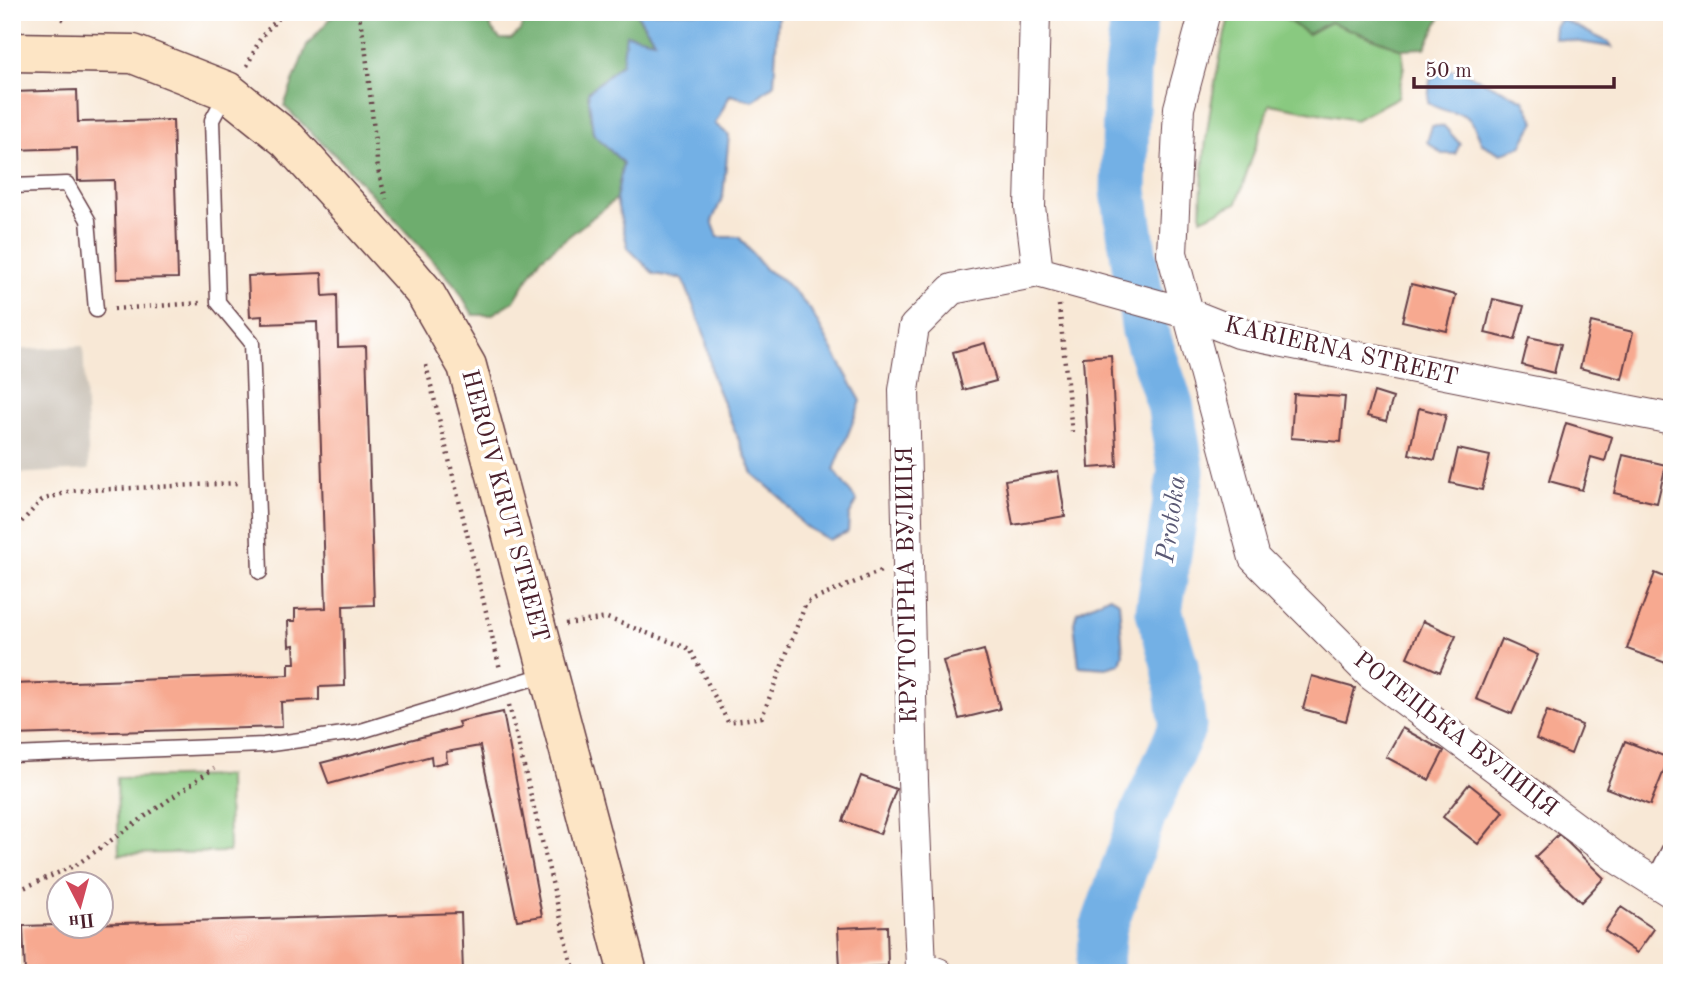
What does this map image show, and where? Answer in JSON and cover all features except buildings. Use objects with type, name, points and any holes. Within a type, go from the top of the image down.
[{"type":"street","points":[[1035,12],[1030,206],[1038,272],[1190,314]]},
{"type":"street","name":"KARIERNA STREET","points":[[1205,12],[1179,108],[1172,253],[1190,314],[1252,336],[1672,419]]},
{"type":"street","name":"HEROIV KRUT STREET","points":[[12,52],[133,54],[228,92],[288,140],[425,293],[467,366],[628,973]]},
{"type":"street","name":"КРУТОГІРНА ВУЛИЦЯ","points":[[938,973],[921,967],[904,390],[914,327],[952,289],[1038,272]]},
{"type":"street","name":"РОТЕЦЬКА ВУЛИЦЯ","points":[[1190,314],[1224,454],[1254,558],[1371,675],[1662,887]]},
{"type":"lane","points":[[228,92],[212,120],[218,302],[252,343],[260,572]]},
{"type":"lane","points":[[12,186],[67,184],[88,220],[96,310]]},
{"type":"lane","points":[[12,755],[247,746],[358,732],[550,673]]},
{"type":"lane","points":[[1662,887],[1672,844]]},
{"type":"path","points":[[228,92],[244,71],[261,37],[284,12]]},
{"type":"path","points":[[358,12],[365,44],[378,170],[389,209]]},
{"type":"path","points":[[1038,272],[1060,307],[1072,432]]},
{"type":"path","points":[[96,310],[218,302]]},
{"type":"path","points":[[423,356],[574,973]]},
{"type":"path","points":[[12,532],[42,500],[71,491],[257,482]]},
{"type":"path","points":[[537,628],[607,618],[690,649],[728,722],[762,717],[806,603],[907,559]]},
{"type":"path","points":[[12,893],[76,865],[247,746]]},
{"type":"shaded area","points":[[83,346],[89,470],[12,474],[12,350]]},
{"type":"green space","points":[[336,12],[487,12],[492,30],[500,39],[511,39],[520,31],[527,12],[640,12],[637,15],[655,41],[588,92],[593,133],[623,163],[616,199],[540,259],[514,301],[491,315],[473,315],[456,286],[341,161],[284,106],[307,45]]},
{"type":"green space","points":[[1230,12],[1275,12],[1308,33],[1330,22],[1402,49],[1404,66],[1398,97],[1355,120],[1270,104],[1237,203],[1201,219],[1203,166],[1210,115]]},
{"type":"green space","points":[[1275,12],[1443,12],[1425,48],[1402,49],[1330,22],[1308,34]]},
{"type":"green space","points":[[228,776],[229,852],[119,854],[117,778]]},
{"type":"water","points":[[778,12],[774,84],[753,101],[730,95],[715,124],[729,135],[723,196],[712,221],[718,237],[739,237],[765,269],[783,280],[810,309],[861,401],[834,470],[857,501],[849,516],[848,532],[829,540],[803,525],[781,498],[753,474],[713,379],[705,336],[683,279],[654,274],[628,248],[616,199],[623,163],[593,133],[588,92],[622,63],[626,34],[654,40],[637,14]]},
{"type":"water","points":[[1561,19],[1608,42],[1612,47],[1554,38],[1555,26]]},
{"type":"water","points":[[1444,70],[1459,70],[1524,100],[1535,122],[1521,146],[1501,154],[1482,144],[1466,117],[1428,103],[1430,79]]},
{"type":"water","points":[[1432,126],[1444,126],[1460,144],[1455,154],[1442,154],[1427,142]]},
{"type":"water","points":[[1110,596],[1119,602],[1123,654],[1120,664],[1106,668],[1079,666],[1074,623],[1077,612]]},
{"type":"waterway","name":"Protoka","points":[[1099,973],[1103,929],[1143,815],[1183,726],[1175,666],[1159,611],[1181,471],[1170,404],[1145,331],[1124,191],[1127,71],[1135,12]]}]
